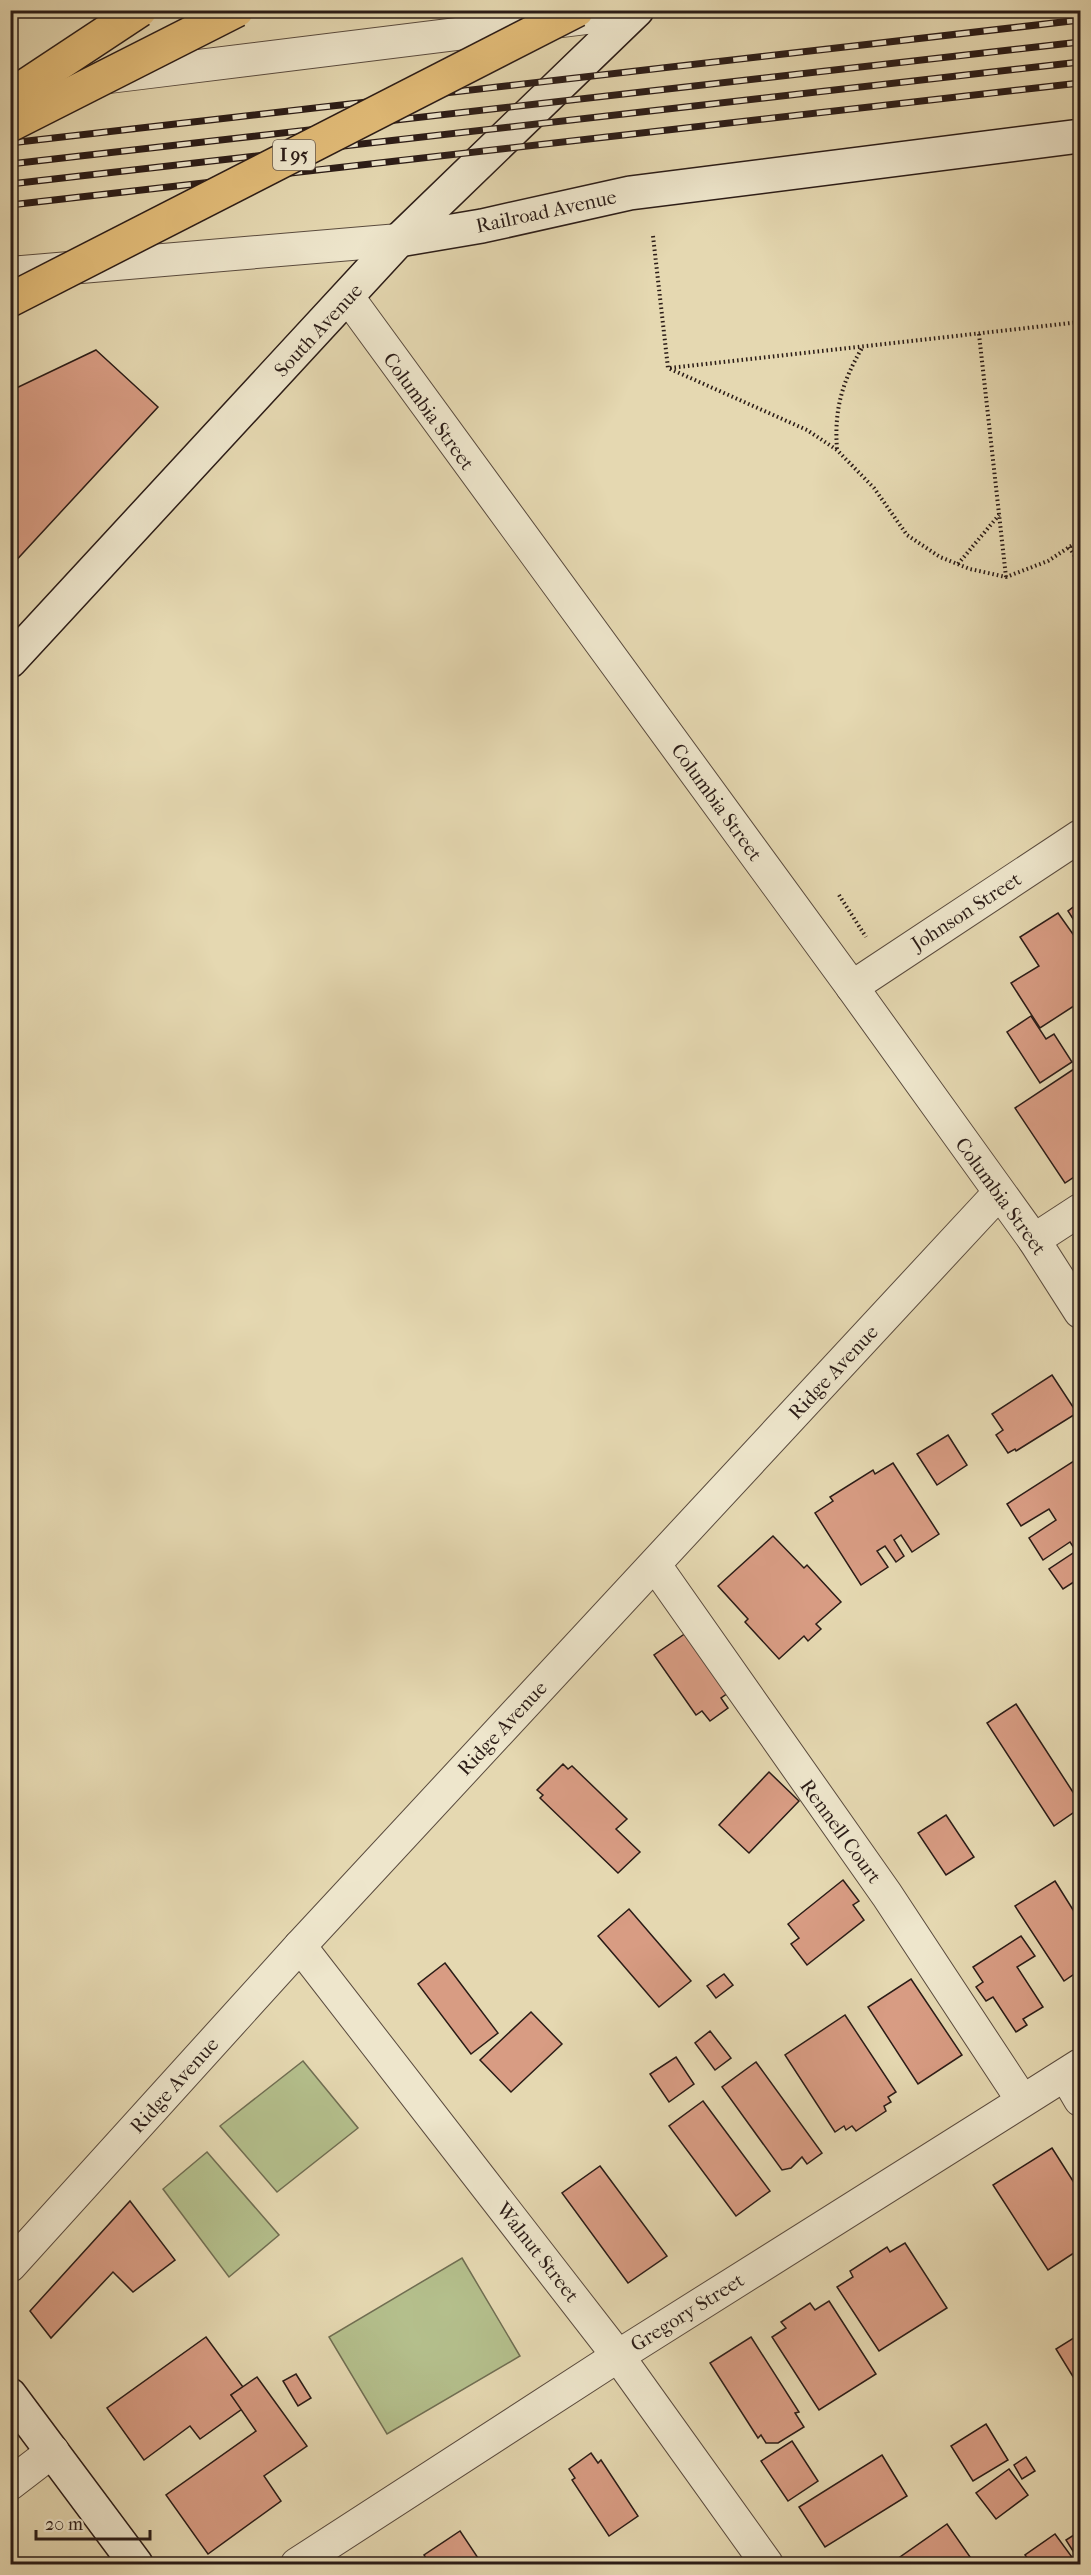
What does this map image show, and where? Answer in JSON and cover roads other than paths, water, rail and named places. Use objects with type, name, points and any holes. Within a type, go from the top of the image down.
[{"type":"highway","points":[[10,96],[140,10]]},
{"type":"highway","points":[[10,125],[237,10]]},
{"type":"highway","name":"I 95","points":[[10,300],[576,10]]},
{"type":"street","points":[[10,89],[642,11]]},
{"type":"street","name":"South Avenue","points":[[10,661],[399,240],[642,11]]},
{"type":"street","name":"Railroad Avenue","points":[[10,273],[399,240],[482,226],[630,193],[1080,136]]},
{"type":"street","name":"Columbia Street","points":[[348,297],[852,987],[1034,1240],[1080,1312]]},
{"type":"street","name":"Johnson Street","points":[[852,987],[1080,836]]},
{"type":"street","name":"Ridge Avenue","points":[[10,2266],[300,1946],[999,1193]]},
{"type":"street","points":[[1034,1240],[1080,1210]]},
{"type":"street","name":"Rennell Court","points":[[655,1565],[887,1895],[1022,2100]]},
{"type":"street","name":"Walnut Street","points":[[300,1946],[618,2356],[767,2565]]},
{"type":"street","name":"Gregory Street","points":[[297,2565],[618,2356],[1022,2100],[1076,2080]]},
{"type":"street","points":[[10,2395],[136,2565]]},
{"type":"street","points":[[10,2484],[53,2451]]},
{"type":"railway","points":[[10,143],[1080,20]]},
{"type":"railway","points":[[10,164],[1080,42]]},
{"type":"railway","points":[[10,184],[1080,62]]},
{"type":"railway","points":[[10,205],[1080,83]]}]
